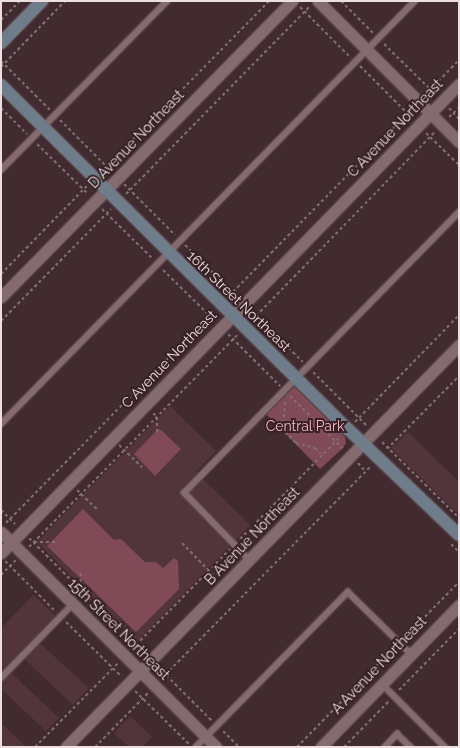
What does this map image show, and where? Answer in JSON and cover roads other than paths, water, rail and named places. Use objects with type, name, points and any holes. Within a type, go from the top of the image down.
[{"type":"street","points":[[1,43],[42,1]]},
{"type":"street","name":"D Avenue Northeast","points":[[1,297],[292,1]]},
{"type":"street","points":[[314,4],[367,50],[459,142]]},
{"type":"street","name":"C Avenue Northeast","points":[[1,552],[459,84]]},
{"type":"street","name":"16th Street Northeast","points":[[1,85],[296,378],[459,535]]},
{"type":"street","name":"B Avenue Northeast","points":[[66,747],[141,672],[459,345]]},
{"type":"street","name":"15th Street Northeast","points":[[2,529],[11,542],[216,747]]},
{"type":"street","name":"A Avenue Northeast","points":[[321,747],[459,605]]},
{"type":"lane","points":[[1,170],[167,1]]},
{"type":"lane","points":[[1,424],[415,1]]},
{"type":"lane","points":[[249,560],[184,493],[459,212]]},
{"type":"lane","points":[[196,747],[348,592],[411,654]]},
{"type":"lane","points":[[1,678],[73,604]]},
{"type":"lane","points":[[382,684],[444,747]]},
{"type":"lane","points":[[385,747],[397,734],[411,747]]},
{"type":"park label","name":"Central Park","points":[[305,426]]}]
